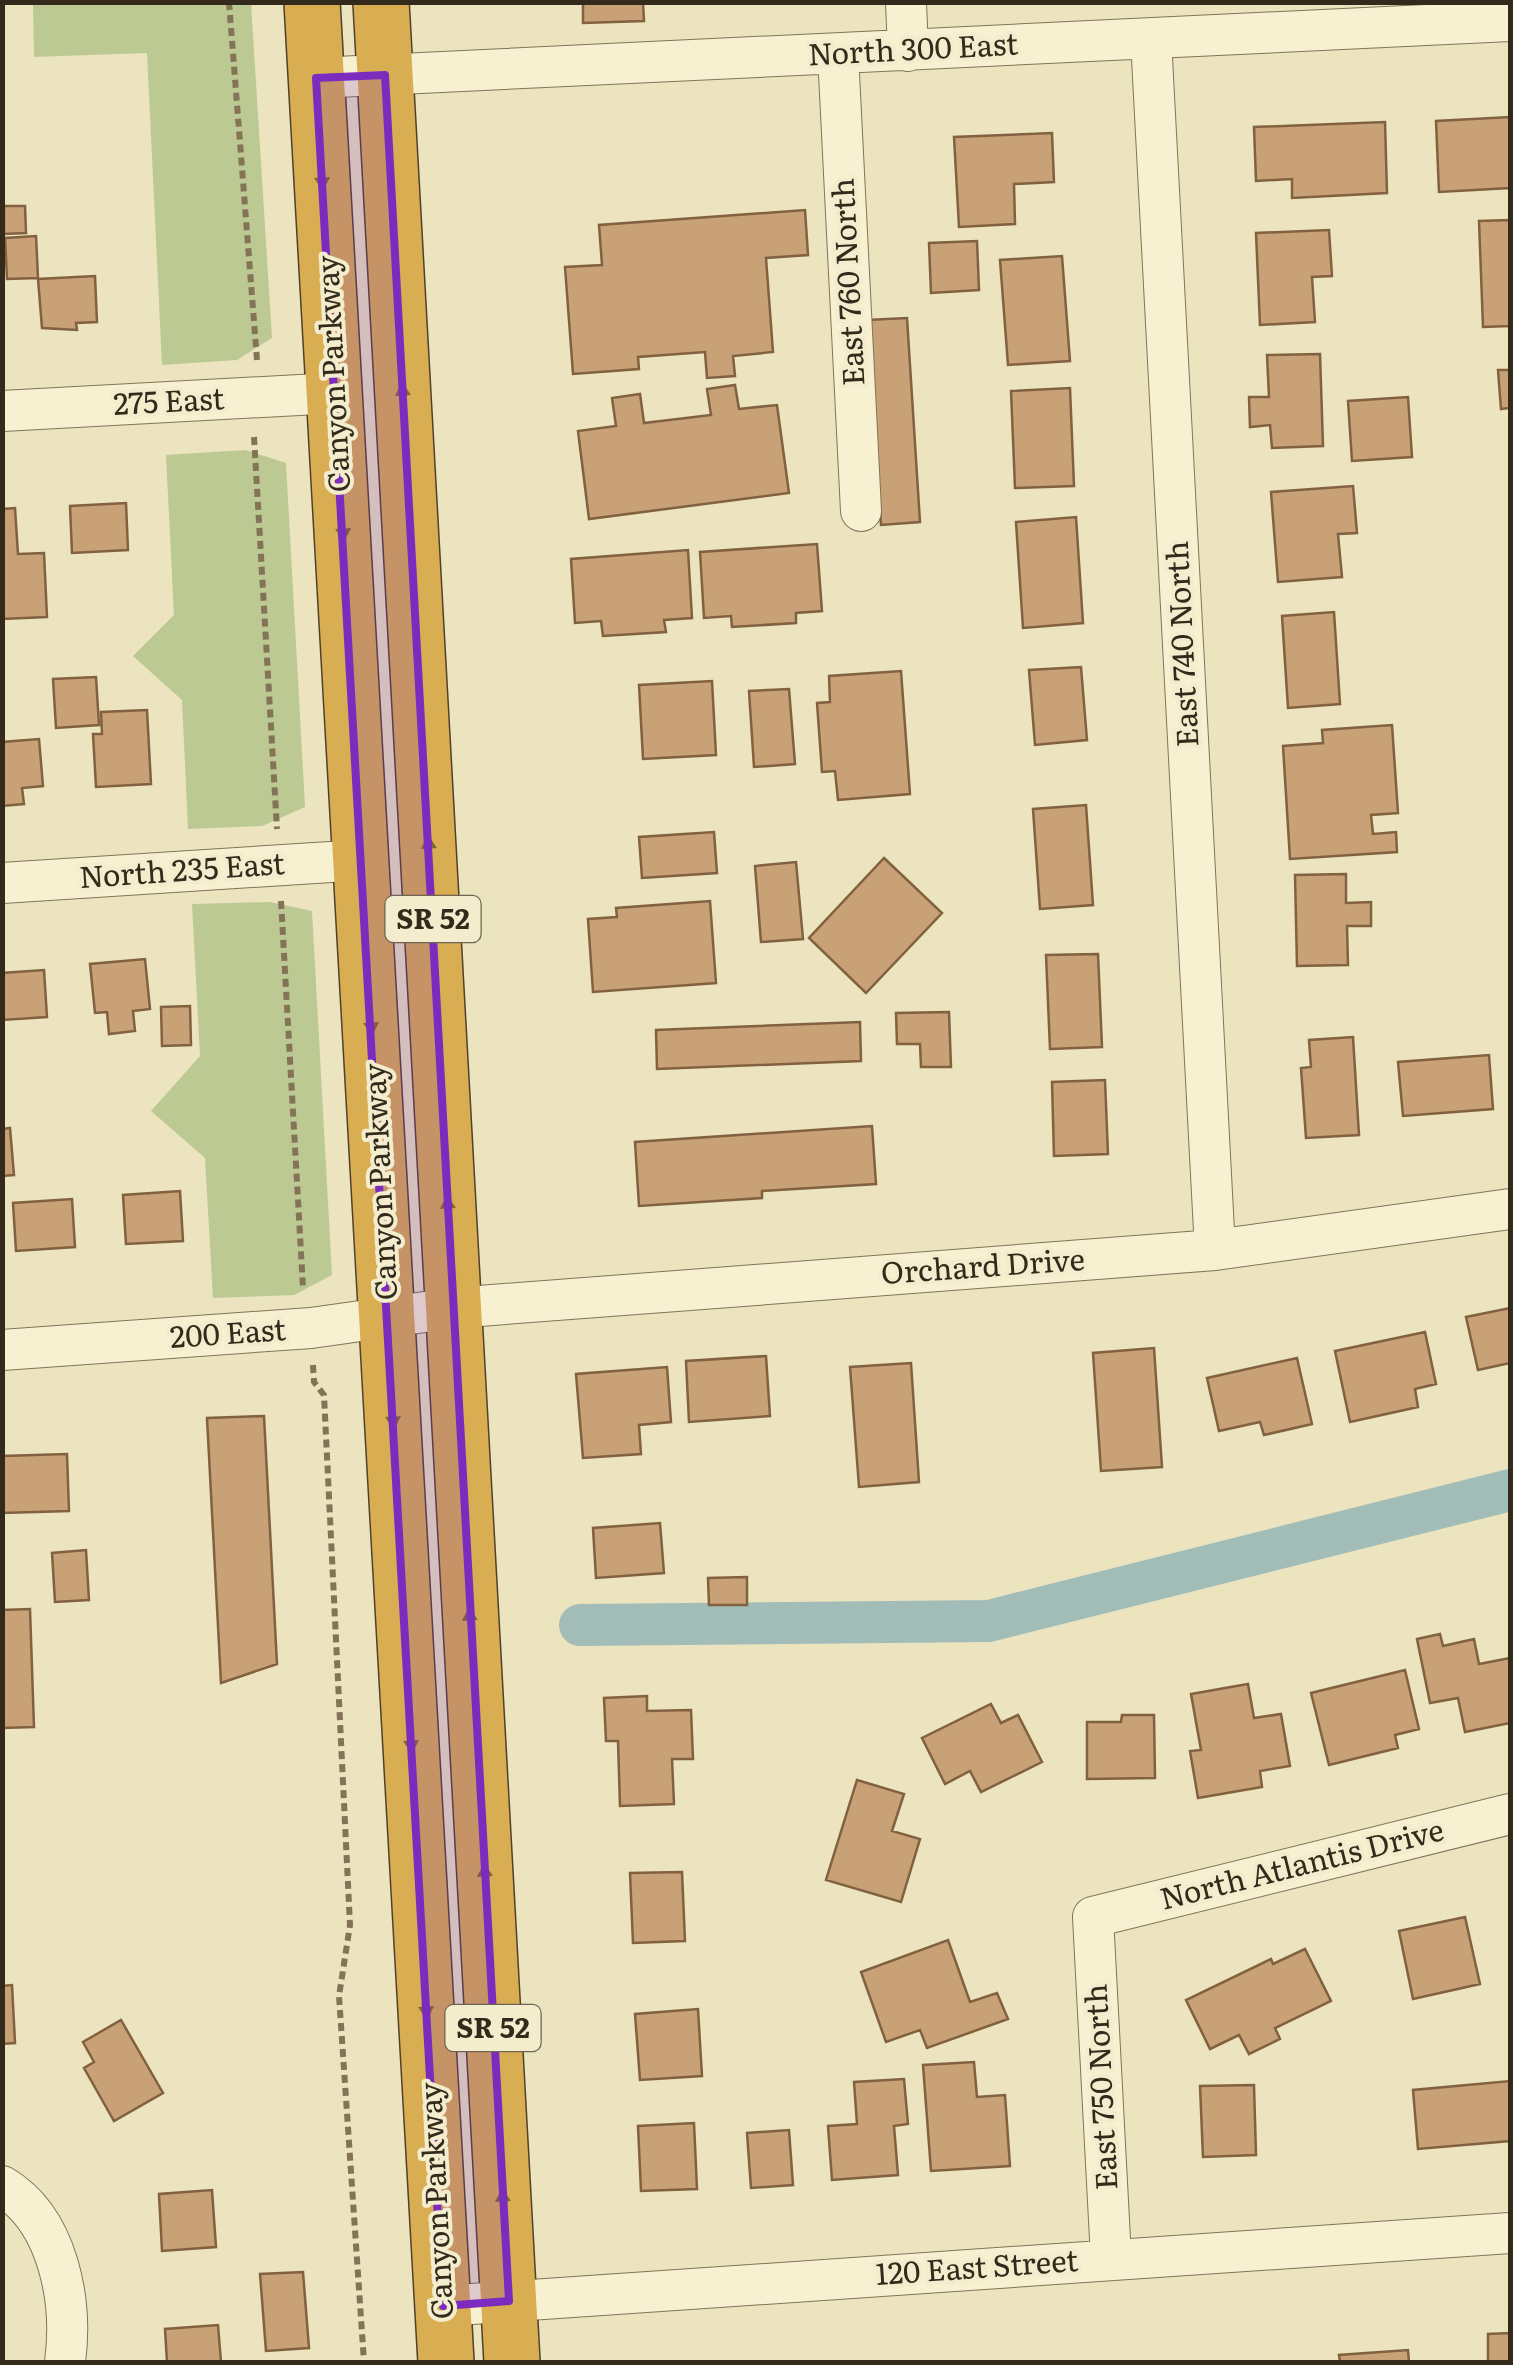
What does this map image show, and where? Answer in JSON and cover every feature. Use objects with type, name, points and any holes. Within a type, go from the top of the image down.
[{"type":"highway","name":"Canyon Parkway","points":[[312,2],[446,2362]]},
{"type":"highway","name":"SR 52","points":[[381,2],[512,2362]]},
{"type":"street","points":[[906,2],[908,51]]},
{"type":"street","name":"North 300 East","points":[[316,78],[1152,39],[1432,14],[1510,21]]},
{"type":"street","name":"East 740 North","points":[[1152,39],[1215,1250]]},
{"type":"street","name":"East 760 North","points":[[838,54],[861,511]]},
{"type":"street","name":"275 East","points":[[2,411],[336,393]]},
{"type":"street","name":"North 235 East","points":[[2,883],[362,860]]},
{"type":"street","name":"Orchard Drive","points":[[453,1308],[1215,1250],[1510,1209]]},
{"type":"street","name":"200 East","points":[[2,1350],[311,1328],[453,1308]]},
{"type":"street","name":"North Atlantis Drive","points":[[1093,1917],[1510,1814]]},
{"type":"street","name":"East 750 North","points":[[1093,1917],[1111,2258]]},
{"type":"street","points":[[2,2186],[39,2220],[56,2263],[70,2321],[65,2362]]},
{"type":"street","name":"120 East Street","points":[[443,2306],[1510,2233]]},
{"type":"path","points":[[229,2],[256,354]]},
{"type":"path","points":[[252,446],[277,830]]},
{"type":"path","points":[[281,895],[303,1297]]},
{"type":"path","points":[[314,1382],[324,1395],[350,1926],[339,1996],[364,2362]]},
{"type":"highlighted area","points":[[385,75],[509,2301],[443,2306],[316,78]]},
{"type":"green space","points":[[33,3],[251,3],[272,338],[237,360],[162,365],[147,53],[34,57]]},
{"type":"green space","points":[[245,450],[286,463],[305,807],[262,826],[188,829],[182,700],[133,656],[174,615],[166,455]]},
{"type":"green space","points":[[270,902],[312,911],[332,1275],[294,1295],[213,1298],[205,1158],[151,1111],[200,1056],[192,904]]},
{"type":"building","points":[[583,2],[643,2],[644,21],[583,23]]},
{"type":"building","points":[[1510,117],[1510,188],[1439,192],[1436,121]]},
{"type":"building","points":[[1385,122],[1387,193],[1292,198],[1292,179],[1256,181],[1254,127]]},
{"type":"building","points":[[1052,133],[1054,182],[1014,184],[1015,224],[959,227],[954,137]]},
{"type":"building","points":[[4,206],[25,206],[26,233],[4,234]]},
{"type":"building","points":[[805,210],[808,255],[766,258],[773,352],[733,356],[735,376],[707,378],[705,352],[638,357],[639,369],[573,374],[565,267],[602,265],[599,225]]},
{"type":"building","points":[[1510,220],[1510,326],[1483,327],[1479,221]]},
{"type":"building","points":[[1329,230],[1332,276],[1312,277],[1315,322],[1260,325],[1256,233]]},
{"type":"building","points":[[36,236],[38,278],[7,279],[5,238]]},
{"type":"building","points":[[977,241],[979,290],[931,293],[929,243]]},
{"type":"building","points":[[1062,256],[1070,361],[1008,365],[1000,260]]},
{"type":"building","points":[[95,276],[97,322],[76,323],[77,330],[42,328],[38,279]]},
{"type":"building","points":[[907,318],[920,522],[881,525],[867,320]]},
{"type":"building","points":[[1320,354],[1323,446],[1272,448],[1270,425],[1250,427],[1249,397],[1269,397],[1267,355]]},
{"type":"building","points":[[1498,370],[1510,370],[1510,408],[1501,409]]},
{"type":"building","points":[[735,385],[739,409],[777,405],[789,493],[589,519],[578,431],[616,426],[612,398],[640,394],[644,423],[711,415],[707,389]]},
{"type":"building","points":[[1070,388],[1074,486],[1015,488],[1011,391]]},
{"type":"building","points":[[1408,397],[1412,457],[1352,461],[1348,401]]},
{"type":"building","points":[[1353,486],[1357,533],[1338,534],[1342,577],[1278,582],[1271,492]]},
{"type":"building","points":[[126,503],[128,550],[72,553],[70,506]]},
{"type":"building","points":[[15,508],[18,554],[44,553],[47,617],[2,619],[2,509]]},
{"type":"building","points":[[1076,517],[1083,623],[1023,628],[1016,522]]},
{"type":"building","points":[[817,544],[822,611],[796,613],[796,623],[732,627],[731,616],[704,618],[700,552]]},
{"type":"building","points":[[688,550],[692,618],[664,620],[666,632],[603,636],[601,621],[575,623],[571,559]]},
{"type":"building","points":[[1334,612],[1340,704],[1288,708],[1282,616]]},
{"type":"building","points":[[1081,667],[1087,740],[1035,745],[1029,670]]},
{"type":"building","points":[[901,671],[910,794],[838,800],[835,771],[822,772],[817,703],[830,702],[829,676]]},
{"type":"building","points":[[96,677],[99,725],[56,728],[53,679]]},
{"type":"building","points":[[712,681],[716,755],[643,759],[639,685]]},
{"type":"building","points":[[789,689],[795,764],[754,767],[749,691]]},
{"type":"building","points":[[147,710],[151,784],[96,787],[93,734],[102,734],[101,712]]},
{"type":"building","points":[[1392,725],[1398,813],[1371,815],[1373,834],[1396,832],[1397,852],[1290,859],[1283,746],[1323,743],[1322,730]]},
{"type":"building","points":[[39,739],[43,786],[22,788],[24,804],[2,806],[2,742]]},
{"type":"building","points":[[1086,805],[1093,905],[1040,909],[1033,809]]},
{"type":"building","points":[[714,832],[717,873],[642,878],[639,837]]},
{"type":"building","points":[[884,858],[942,913],[866,993],[809,938]]},
{"type":"building","points":[[796,862],[803,939],[761,942],[755,866]]},
{"type":"building","points":[[1346,874],[1346,903],[1371,902],[1371,926],[1347,926],[1348,965],[1297,966],[1295,875]]},
{"type":"building","points":[[710,901],[716,983],[593,992],[588,919],[617,917],[616,908]]},
{"type":"building","points":[[1098,954],[1102,1047],[1050,1049],[1046,955]]},
{"type":"building","points":[[145,959],[150,1009],[133,1011],[135,1031],[109,1034],[107,1012],[95,1013],[90,964]]},
{"type":"building","points":[[44,970],[47,1017],[2,1020],[2,973]]},
{"type":"building","points":[[190,1006],[191,1045],[162,1046],[161,1007]]},
{"type":"building","points":[[949,1012],[951,1067],[921,1067],[920,1044],[897,1044],[896,1013]]},
{"type":"building","points":[[860,1022],[861,1061],[657,1069],[656,1030]]},
{"type":"building","points":[[1353,1037],[1359,1135],[1306,1138],[1301,1068],[1311,1067],[1309,1040]]},
{"type":"building","points":[[1489,1055],[1493,1109],[1403,1116],[1398,1062]]},
{"type":"building","points":[[1105,1080],[1108,1154],[1054,1156],[1052,1082]]},
{"type":"building","points":[[872,1126],[876,1184],[762,1191],[762,1198],[639,1206],[635,1142]]},
{"type":"building","points":[[10,1128],[14,1175],[2,1176],[2,1129]]},
{"type":"building","points":[[180,1191],[183,1241],[126,1244],[123,1195]]},
{"type":"building","points":[[72,1199],[75,1247],[16,1251],[13,1203]]},
{"type":"building","points":[[1510,1308],[1510,1363],[1478,1370],[1466,1317]]},
{"type":"building","points":[[1425,1332],[1436,1384],[1415,1389],[1418,1407],[1350,1422],[1335,1351]]},
{"type":"building","points":[[1154,1348],[1162,1467],[1101,1471],[1093,1353]]},
{"type":"building","points":[[766,1356],[770,1416],[689,1422],[686,1361]]},
{"type":"building","points":[[1297,1358],[1312,1424],[1264,1435],[1260,1422],[1219,1431],[1207,1378]]},
{"type":"building","points":[[911,1363],[919,1482],[859,1487],[850,1367]]},
{"type":"building","points":[[667,1367],[671,1422],[639,1425],[641,1454],[583,1458],[576,1374]]},
{"type":"building","points":[[264,1416],[277,1664],[221,1683],[207,1418]]},
{"type":"building","points":[[67,1454],[69,1511],[2,1513],[2,1456]]},
{"type":"building","points":[[660,1523],[664,1573],[596,1578],[593,1528]]},
{"type":"building","points":[[86,1550],[89,1600],[55,1602],[52,1553]]},
{"type":"building","points":[[747,1577],[747,1605],[709,1605],[708,1578]]},
{"type":"building","points":[[30,1609],[34,1727],[2,1728],[2,1610]]},
{"type":"building","points":[[1440,1634],[1443,1646],[1474,1639],[1479,1664],[1510,1658],[1510,1723],[1465,1732],[1458,1698],[1430,1703],[1417,1639]]},
{"type":"building","points":[[1405,1670],[1419,1729],[1395,1735],[1398,1748],[1329,1765],[1311,1693]]},
{"type":"building","points":[[1248,1684],[1254,1718],[1281,1714],[1290,1766],[1260,1771],[1262,1787],[1198,1798],[1190,1751],[1201,1750],[1191,1694]]},
{"type":"building","points":[[647,1696],[647,1711],[691,1710],[693,1759],[672,1759],[674,1804],[620,1806],[618,1741],[606,1741],[604,1698]]},
{"type":"building","points":[[991,1704],[1001,1723],[1018,1715],[1042,1762],[981,1792],[970,1771],[945,1784],[922,1738]]},
{"type":"building","points":[[1122,1715],[1154,1715],[1155,1778],[1087,1779],[1087,1722],[1121,1722]]},
{"type":"building","points":[[857,1780],[904,1794],[892,1831],[920,1839],[901,1902],[826,1880]]},
{"type":"building","points":[[682,1872],[685,1941],[633,1943],[630,1873]]},
{"type":"building","points":[[1465,1917],[1480,1984],[1413,1999],[1399,1931]]},
{"type":"building","points":[[948,1940],[970,2002],[997,1993],[1008,2019],[927,2048],[920,2030],[886,2042],[861,1972]]},
{"type":"building","points":[[1305,1949],[1331,2001],[1275,2028],[1280,2039],[1249,2054],[1239,2035],[1210,2049],[1186,2000],[1271,1959],[1273,1964]]},
{"type":"building","points":[[12,1985],[15,2043],[2,2044],[2,1986]]},
{"type":"building","points":[[698,2009],[702,2076],[640,2080],[635,2014]]},
{"type":"building","points":[[121,2020],[163,2093],[114,2121],[84,2068],[94,2062],[83,2042]]},
{"type":"building","points":[[974,2062],[977,2097],[1005,2095],[1010,2166],[931,2171],[923,2065]]},
{"type":"building","points":[[904,2079],[908,2124],[894,2126],[898,2175],[832,2180],[828,2126],[857,2124],[854,2082]]},
{"type":"building","points":[[1510,2081],[1510,2141],[1418,2149],[1413,2090]]},
{"type":"building","points":[[1254,2085],[1256,2155],[1203,2157],[1200,2086]]},
{"type":"building","points":[[694,2123],[697,2189],[641,2191],[638,2126]]},
{"type":"building","points":[[789,2130],[793,2185],[751,2188],[747,2133]]},
{"type":"building","points":[[212,2190],[216,2247],[162,2251],[159,2194]]},
{"type":"building","points":[[303,2272],[309,2348],[266,2351],[260,2274]]},
{"type":"building","points":[[218,2325],[221,2362],[167,2362],[165,2329]]},
{"type":"building","points":[[1510,2333],[1510,2362],[1488,2362],[1488,2334]]},
{"type":"building","points":[[1408,2350],[1409,2362],[1340,2362],[1339,2355]]},
{"type":"waterway","points":[[580,1625],[989,1621],[1510,1490]]}]
